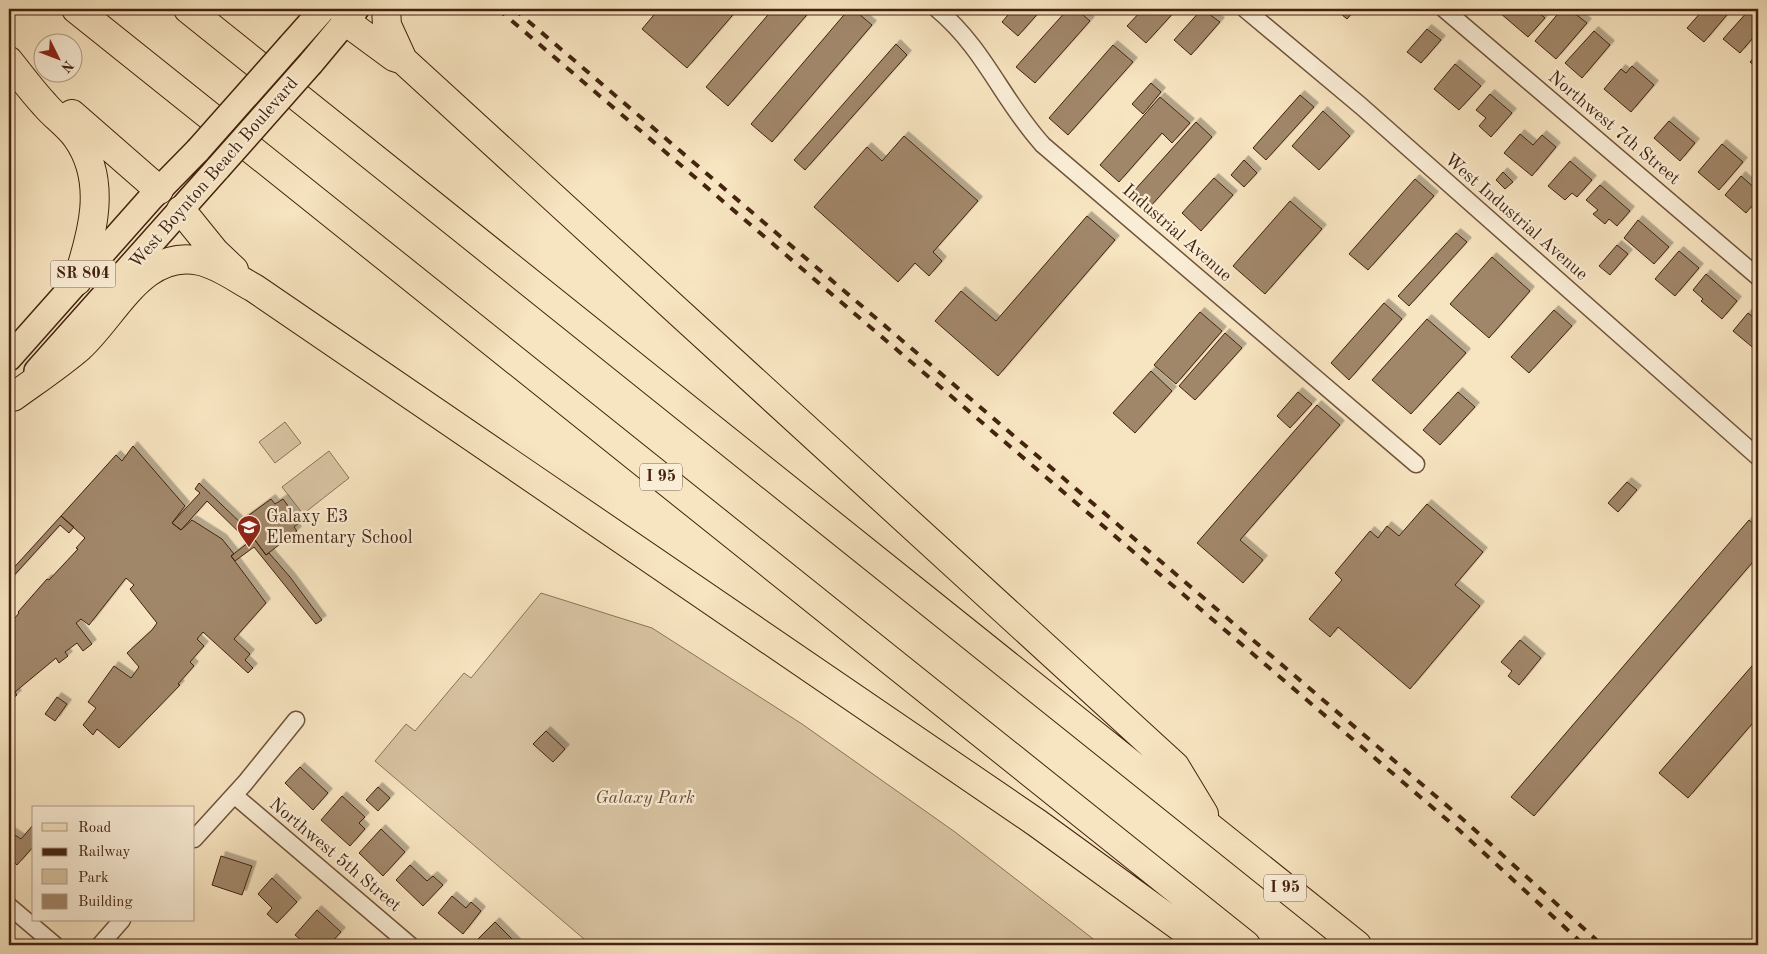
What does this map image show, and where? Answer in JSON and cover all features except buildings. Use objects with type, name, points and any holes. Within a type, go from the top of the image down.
[{"type":"highway","name":"I 95","points":[[76,9],[1246,945]]},
{"type":"highway","name":"I 95","points":[[188,9],[1358,945]]},
{"type":"highway","points":[[386,9],[387,26],[403,60],[1174,766],[1214,830]]},
{"type":"highway","points":[[339,12],[394,57],[403,60]]},
{"type":"highway","points":[[9,60],[159,190]]},
{"type":"highway","points":[[9,60],[46,107],[72,131],[89,164],[95,193],[94,220],[77,281]]},
{"type":"highway","points":[[181,210],[222,259],[254,288]]},
{"type":"highway","points":[[11,399],[80,346],[144,276],[165,262],[180,259],[200,261],[254,288],[1045,828],[1205,945]]},
{"type":"main road","name":"West Boynton Beach Boulevard","points":[[9,358],[159,190],[198,150],[290,45],[339,12]]},
{"type":"main road","name":"West Boynton Beach Boulevard","points":[[11,399],[311,63],[339,12]]},
{"type":"main road","points":[[159,190],[181,210]]},
{"type":"street","name":"Industrial Avenue","points":[[938,9],[979,53],[1020,117],[1043,145],[1416,464]]},
{"type":"street","name":"West Industrial Avenue","points":[[1245,9],[1361,106],[1758,457]]},
{"type":"street","name":"Northwest 7th Street","points":[[1444,9],[1758,277]]},
{"type":"street","points":[[195,838],[234,795],[296,720]]},
{"type":"street","name":"Northwest 5th Street","points":[[234,795],[410,945]]},
{"type":"street","points":[[9,906],[55,945]]},
{"type":"street","points":[[100,945],[120,922]]},
{"type":"green space","points":[[285,422],[301,443],[275,463],[259,442]]},
{"type":"green space","points":[[329,451],[349,478],[303,514],[282,487]]},
{"type":"green space","name":"Galaxy Park","points":[[541,593],[652,628],[802,724],[955,832],[1101,945],[591,945],[375,761],[406,724],[415,731],[464,673],[471,678]]},
{"type":"railway","points":[[498,9],[1459,830],[1584,945]]},
{"type":"railway","points":[[514,9],[1466,822],[1602,945]]},
{"type":"place","name":"Galaxy E3 Elementary School","points":[[249,548]]}]
